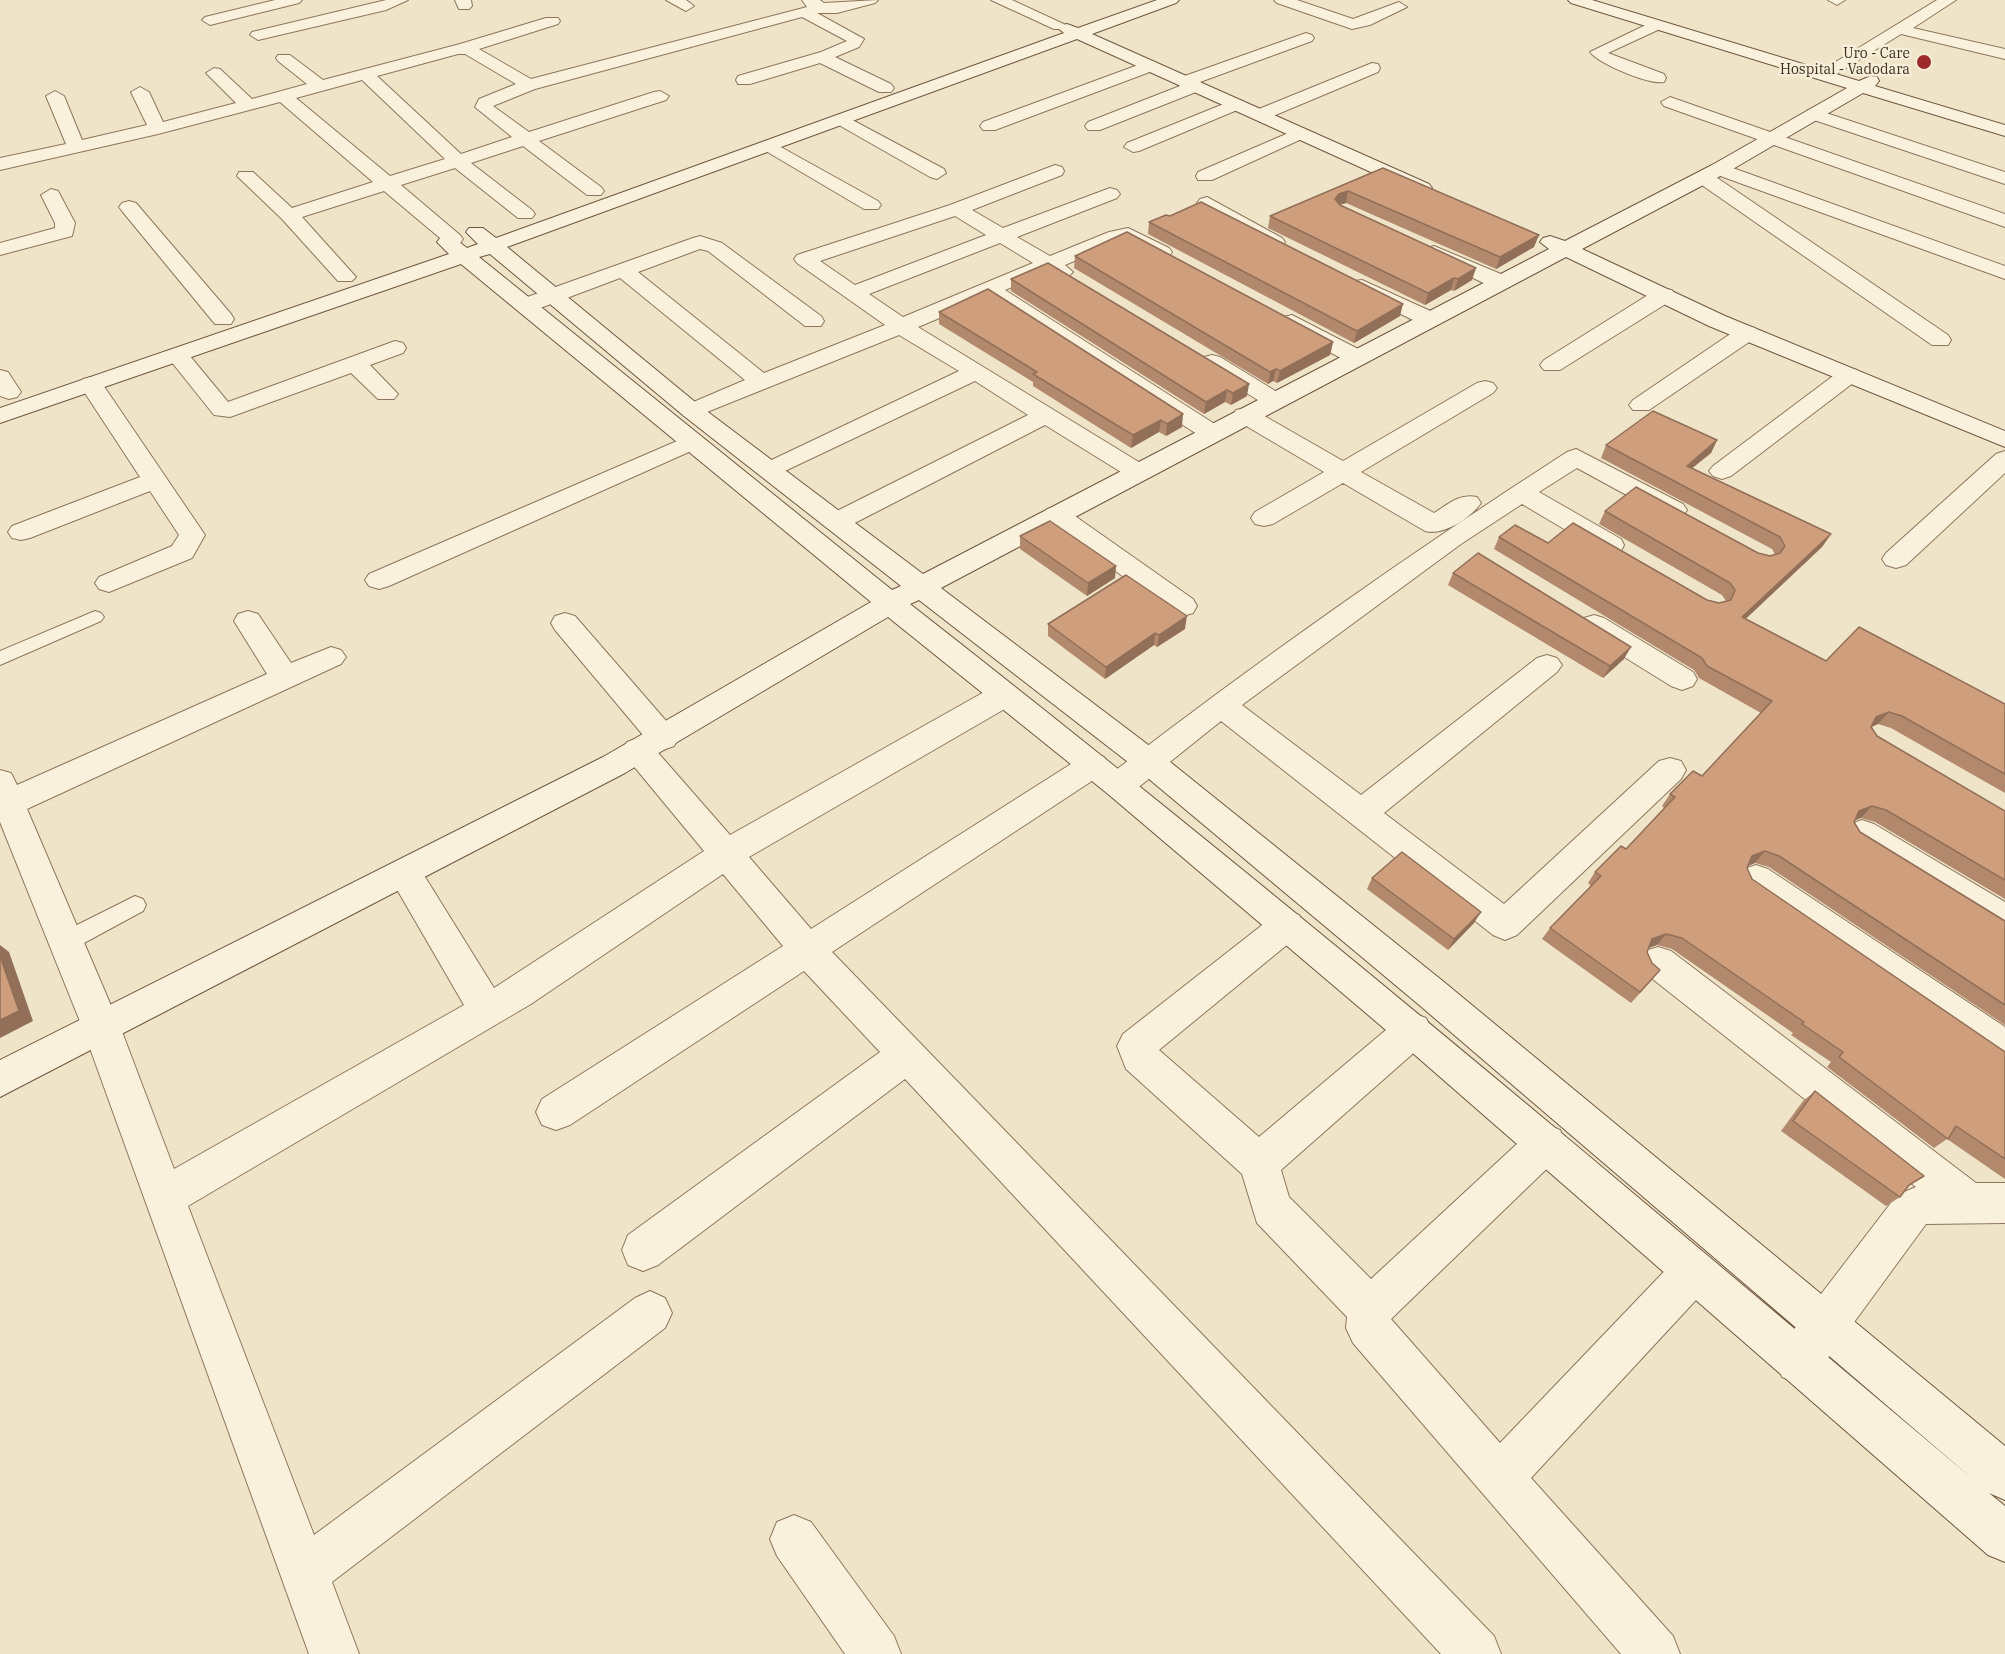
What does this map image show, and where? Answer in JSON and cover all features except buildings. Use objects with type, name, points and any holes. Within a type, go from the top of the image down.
[{"type":"street","points":[[210,20],[294,0]]},
{"type":"street","points":[[258,35],[381,7],[400,0]]},
{"type":"street","points":[[594,191],[484,107],[485,103],[529,86],[809,7],[837,8],[870,0]]},
{"type":"street","points":[[999,0],[1442,196]]},
{"type":"street","points":[[0,416],[177,355],[467,243],[525,214],[1137,0]]},
{"type":"street","points":[[200,326],[345,277],[467,243],[770,146],[1171,0]]},
{"type":"street","points":[[1282,0],[1352,24],[1364,22],[1400,7]]},
{"type":"street","points":[[1576,0],[1866,84],[2005,120]]},
{"type":"street","points":[[1606,0],[1832,69],[1866,84],[2005,131]]},
{"type":"street","points":[[1832,69],[1941,1]]},
{"type":"street","points":[[744,80],[825,56],[853,44],[856,39],[809,7]]},
{"type":"street","points":[[0,164],[158,129],[464,48],[552,21]]},
{"type":"street","points":[[1656,25],[1598,52],[1604,58],[1658,78]]},
{"type":"street","points":[[1898,29],[2005,54]]},
{"type":"street","points":[[1094,126],[1190,84],[1306,38]]},
{"type":"street","points":[[464,48],[529,86]]},
{"type":"street","points":[[825,56],[828,61],[885,88]]},
{"type":"street","points":[[284,58],[320,86]]},
{"type":"street","points":[[989,126],[1149,66]]},
{"type":"street","points":[[1260,115],[1372,68]]},
{"type":"street","points":[[214,73],[248,105]]},
{"type":"street","points":[[364,73],[460,163],[525,214]]},
{"type":"street","points":[[0,1079],[102,1029],[614,765],[890,603],[1500,282],[1702,184],[1772,139],[1866,84]]},
{"type":"street","points":[[140,92],[158,129]]},
{"type":"street","points":[[55,96],[76,147]]},
{"type":"street","points":[[283,96],[388,184],[541,300],[692,427],[890,603],[1106,775],[1413,1030],[2005,1538]]},
{"type":"street","points":[[289,215],[460,163],[660,96]]},
{"type":"street","points":[[1670,102],[2004,219]]},
{"type":"street","points":[[1133,147],[1236,105]]},
{"type":"street","points":[[1814,114],[2005,178]]},
{"type":"street","points":[[843,120],[937,173]]},
{"type":"street","points":[[1205,176],[1300,133]]},
{"type":"street","points":[[770,146],[871,206]]},
{"type":"street","points":[[1055,171],[957,209],[804,259],[901,326],[1138,472]]},
{"type":"street","points":[[246,176],[289,215],[345,277]]},
{"type":"street","points":[[1702,184],[1951,254],[2005,273]]},
{"type":"street","points":[[1702,184],[1940,340]]},
{"type":"street","points":[[854,293],[1110,194]]},
{"type":"street","points":[[0,249],[64,232],[65,224],[51,195]]},
{"type":"street","points":[[1207,202],[1292,252]]},
{"type":"street","points":[[129,207],[223,319]]},
{"type":"street","points":[[957,209],[1077,281]]},
{"type":"street","points":[[1985,231],[2004,219]]},
{"type":"street","points":[[379,580],[692,427],[761,382],[901,326],[1047,263],[1122,234],[1135,237],[1177,260]]},
{"type":"street","points":[[1535,236],[1747,333],[2005,440]]},
{"type":"street","points":[[1951,254],[1968,242]]},
{"type":"street","points":[[541,300],[692,243],[708,244],[813,321]]},
{"type":"street","points":[[1418,244],[1500,282]]},
{"type":"street","points":[[622,270],[761,382]]},
{"type":"street","points":[[1345,278],[1429,319]]},
{"type":"street","points":[[988,289],[1212,433]]},
{"type":"street","points":[[1552,365],[1664,296]]},
{"type":"street","points":[[1858,307],[1893,308]]},
{"type":"street","points":[[1272,311],[1356,357]]},
{"type":"street","points":[[1641,405],[1747,333]]},
{"type":"street","points":[[177,355],[222,410],[269,407],[355,364],[395,348]]},
{"type":"street","points":[[1195,352],[1274,400]]},
{"type":"street","points":[[355,364],[386,394]]},
{"type":"street","points":[[770,470],[976,372]]},
{"type":"street","points":[[1722,471],[1849,375]]},
{"type":"street","points":[[3,388],[31,384]]},
{"type":"street","points":[[91,384],[192,535],[182,552],[109,583]]},
{"type":"street","points":[[1264,518],[1485,388]]},
{"type":"street","points":[[836,522],[1046,415]]},
{"type":"street","points":[[1245,415],[1434,525],[1575,434]]},
{"type":"street","points":[[692,427],[770,470],[1148,761],[1431,993],[2005,1476]]},
{"type":"street","points":[[556,1112],[808,951],[1106,775],[1148,761],[1221,705],[1452,538],[1576,458],[1699,524]]},
{"type":"street","points":[[1896,559],[2005,459]]},
{"type":"street","points":[[21,532],[155,480]]},
{"type":"street","points":[[1520,492],[1631,557]]},
{"type":"street","points":[[1056,516],[1184,606]]},
{"type":"street","points":[[1452,538],[1482,556]]},
{"type":"street","points":[[1572,612],[1682,679]]},
{"type":"street","points":[[248,621],[285,678]]},
{"type":"street","points":[[565,622],[726,854],[808,951],[1476,1654]]},
{"type":"street","points":[[332,657],[5,793],[102,1029],[334,1654]]},
{"type":"street","points":[[1361,813],[1547,666]]},
{"type":"street","points":[[164,1197],[488,1011],[726,854],[1004,695]]},
{"type":"street","points":[[1221,705],[1505,925],[1670,770]]},
{"type":"street","points":[[1862,833],[2005,920]]},
{"type":"street","points":[[405,874],[488,1011]]},
{"type":"street","points":[[1756,879],[2005,1048]]},
{"type":"street","points":[[1287,925],[1136,1046],[1139,1057],[1259,1163],[1272,1209],[1370,1309]]},
{"type":"street","points":[[1658,962],[1987,1203]]},
{"type":"street","points":[[1259,1163],[1413,1030]]},
{"type":"street","points":[[643,1250],[908,1054]]},
{"type":"street","points":[[1546,1143],[1370,1309],[1368,1328],[1655,1654]]},
{"type":"street","points":[[1798,1361],[1912,1209],[1929,1203],[1987,1203]]},
{"type":"street","points":[[1500,1477],[1693,1272]]},
{"type":"street","points":[[305,1572],[650,1313]]},
{"type":"street","points":[[794,1539],[876,1654]]},
{"type":"lane","points":[[0,658],[95,617]]},
{"type":"lane","points":[[65,942],[135,905]]},
{"type":"place","name":"Uro - Care Hospital - Vadodara","points":[[1924,62]]}]
